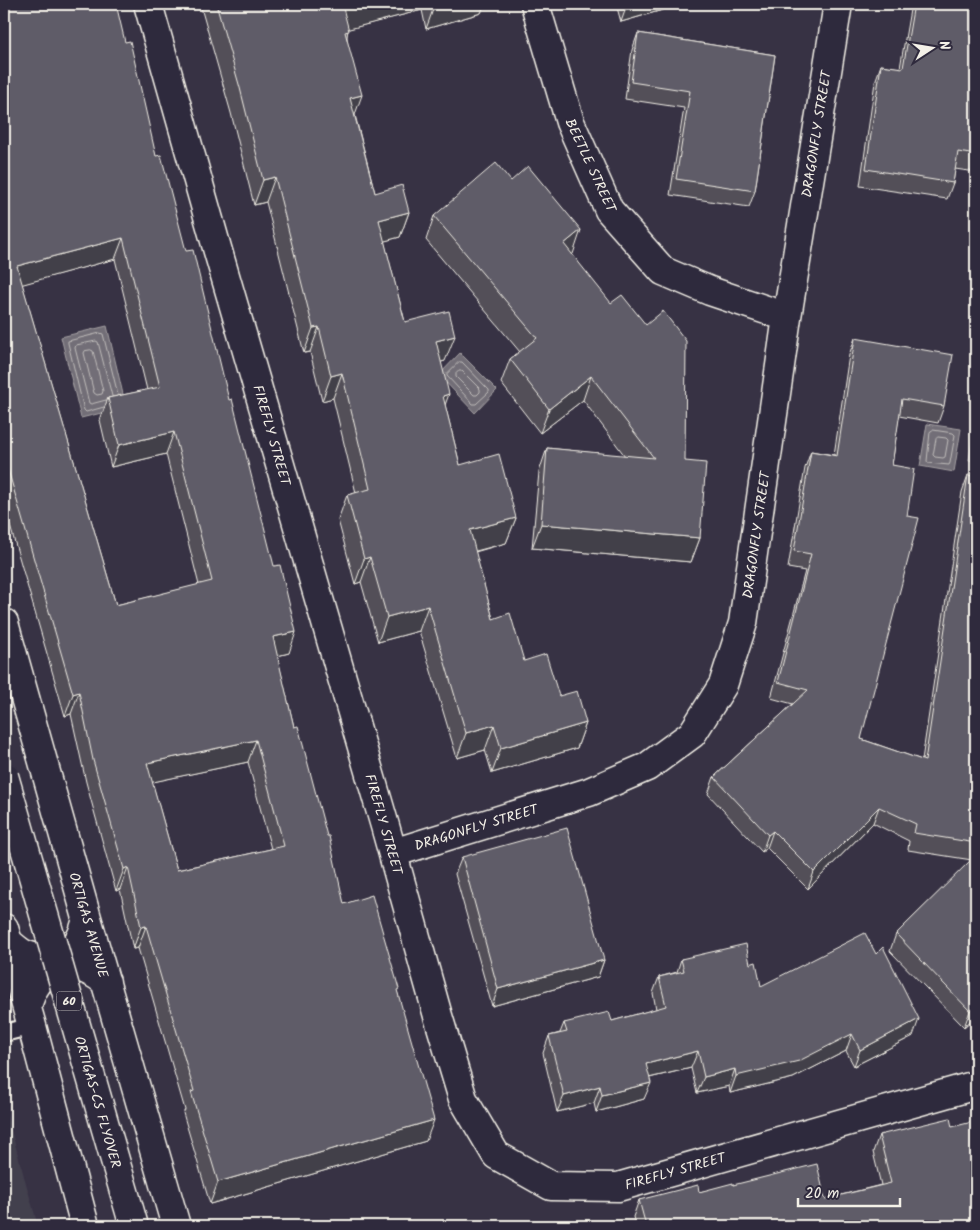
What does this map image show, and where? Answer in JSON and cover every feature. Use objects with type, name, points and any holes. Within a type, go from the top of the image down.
[{"type":"street","name":"FIREFLY STREET","points":[[148,4],[463,1099],[496,1155],[551,1186],[618,1187],[976,1085]]},
{"type":"street","name":"BEETLE STREET","points":[[535,4],[570,122],[609,210],[663,271],[710,291],[787,317]]},
{"type":"street","name":"DRAGONFLY STREET","points":[[393,853],[589,792],[647,767],[692,734],[723,685],[743,623],[787,317],[838,4]]},
{"type":"street","name":"ORTIGAS AVENUE","points":[[4,623],[176,1226]]},
{"type":"street","name":"ORTIGAS-C5 FLYOVER","points":[[4,776],[134,1226]]},
{"type":"street","points":[[6,935],[25,954],[44,959],[54,958],[76,944],[83,933],[87,918]]},
{"type":"street","points":[[6,935],[85,1226]]},
{"type":"street","points":[[29,1017],[30,996],[40,979],[50,971],[57,968],[76,966],[92,972],[106,982]]},
{"type":"lane","points":[[4,1033],[29,1017]]},
{"type":"shaded area","points":[[4,1105],[38,1226],[4,1226]]},
{"type":"water","points":[[107,326],[126,407],[81,418],[61,337]]},
{"type":"water","points":[[460,353],[497,390],[475,413],[439,375]]},
{"type":"water","points":[[976,414],[976,462],[969,460]]},
{"type":"water","points":[[927,424],[961,429],[954,472],[920,466]]},
{"type":"building","points":[[4,4],[116,4],[125,42],[130,41],[156,156],[161,155],[186,251],[193,250],[229,400],[232,399],[274,566],[280,565],[296,632],[273,637],[294,727],[298,726],[327,836],[329,836],[344,904],[372,895],[434,1120],[218,1182],[191,1092],[194,1091],[146,926],[141,927],[128,867],[124,869],[93,760],[79,692],[73,694],[4,456]],"holes":[[[123,238],[160,387],[108,398],[119,445],[174,432],[212,581],[116,605],[17,266]],[[256,740],[284,846],[177,870],[147,763]]]},
{"type":"building","points":[[216,4],[359,4],[343,8],[349,31],[345,32],[362,95],[350,98],[375,193],[402,185],[409,212],[379,220],[405,322],[449,311],[455,336],[436,341],[449,394],[443,396],[460,465],[499,454],[516,518],[470,530],[493,619],[510,613],[524,661],[546,654],[559,696],[577,691],[586,723],[501,748],[494,725],[466,733],[428,606],[387,617],[370,557],[364,559],[347,495],[370,489],[342,373],[331,376],[319,327],[313,328],[275,177],[263,180],[240,88]]},
{"type":"building","points":[[914,4],[976,4],[976,155],[958,152],[953,183],[866,169],[881,65],[903,68]]},
{"type":"building","points":[[638,33],[775,55],[755,191],[676,179],[690,91],[631,82]]},
{"type":"building","points":[[496,163],[511,181],[528,166],[581,230],[564,244],[611,303],[622,295],[646,325],[663,311],[686,341],[685,461],[706,463],[700,538],[541,524],[547,448],[654,458],[591,376],[549,409],[510,359],[537,338],[434,216]]},
{"type":"building","points":[[855,338],[953,355],[944,406],[902,399],[892,465],[914,469],[907,516],[919,518],[861,739],[925,761],[968,475],[976,477],[976,843],[914,833],[916,824],[879,807],[814,872],[773,831],[768,835],[714,777],[808,690],[778,682],[811,554],[794,551],[811,451],[837,456]]},
{"type":"building","points":[[567,828],[604,960],[498,989],[462,857]]},
{"type":"building","points":[[976,855],[976,1005],[970,1011],[896,934]]},
{"type":"building","points":[[865,933],[876,954],[883,947],[919,1019],[860,1050],[852,1034],[799,1061],[736,1076],[735,1069],[704,1077],[698,1051],[646,1064],[651,1083],[602,1095],[600,1086],[564,1096],[549,1036],[567,1032],[564,1023],[609,1012],[612,1021],[666,1006],[659,977],[684,971],[681,959],[746,944],[750,964],[756,962],[761,986]]},
{"type":"building","points":[[950,1118],[952,1127],[976,1121],[976,1226],[646,1226],[639,1200],[698,1185],[699,1192],[817,1164],[825,1199],[891,1183],[879,1135]]}]
